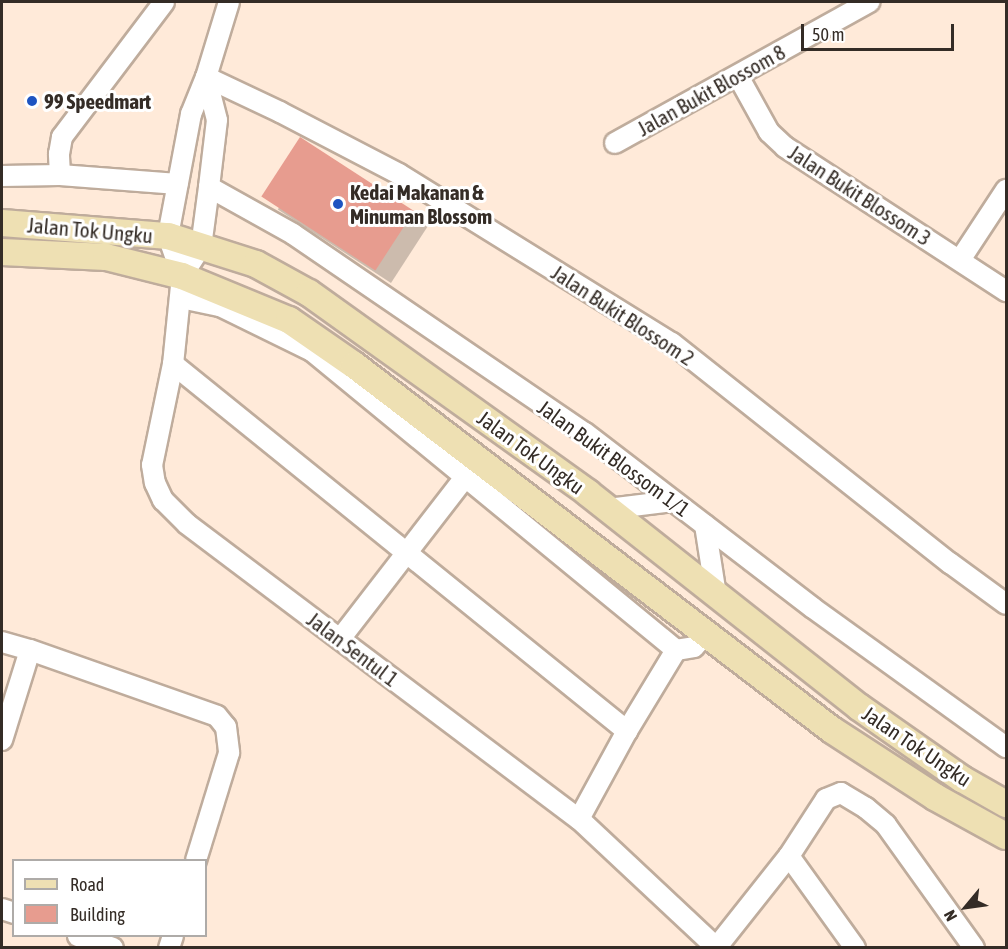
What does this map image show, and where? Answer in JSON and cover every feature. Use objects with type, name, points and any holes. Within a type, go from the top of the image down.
[{"type":"main road","name":"Jalan Tok Ungku","points":[[2,223],[168,236],[256,264],[309,293],[608,510],[859,708],[962,779],[1006,804]]},
{"type":"main road","name":"Jalan Tok Ungku","points":[[2,252],[106,257],[181,287],[288,320],[354,365],[832,730],[935,797],[1006,836]]},
{"type":"street","points":[[60,175],[58,154],[62,137],[164,2]]},
{"type":"street","points":[[229,2],[206,77],[191,114],[168,236],[181,287],[312,351],[676,650],[694,647],[706,633]]},
{"type":"street","name":"Jalan Bukit Blossom 8","points":[[615,143],[869,2]]},
{"type":"street","name":"Jalan Bukit Blossom 3","points":[[738,76],[770,132],[785,147],[1006,291]]},
{"type":"street","points":[[181,287],[201,247],[217,120],[206,77]]},
{"type":"street","name":"Jalan Bukit Blossom 2","points":[[206,77],[280,112],[399,174],[672,343],[1006,604]]},
{"type":"street","points":[[2,176],[60,175],[178,184]]},
{"type":"street","name":"Jalan Bukit Blossom 1/1","points":[[209,187],[293,234],[585,433],[813,608],[1006,747]]},
{"type":"street","points":[[960,260],[1006,190]]},
{"type":"street","name":"Jalan Sentul 1","points":[[181,287],[173,364],[152,465],[155,483],[163,500],[187,524],[579,819],[716,947]]},
{"type":"street","points":[[173,364],[627,731]]},
{"type":"street","points":[[340,639],[465,477]]},
{"type":"street","points":[[608,510],[673,501]]},
{"type":"street","points":[[705,525],[716,595]]},
{"type":"street","points":[[2,642],[206,710],[217,716],[226,727],[229,753],[197,859]]},
{"type":"street","points":[[2,740],[30,650]]},
{"type":"street","points":[[579,819],[627,731],[676,650]]},
{"type":"street","points":[[716,947],[789,856],[826,799],[841,793],[853,798],[886,825],[974,948]]},
{"type":"street","points":[[789,856],[855,948]]},
{"type":"street","points":[[81,937],[113,948]]},
{"type":"building","name":"Kedai Makanan & Minuman Blossom","points":[[300,137],[414,211],[375,271],[261,197]]},
{"type":"place","name":"99 Speedmart","points":[[32,101]]},
{"type":"place","name":"Kedai Makanan & Minuman Blossom","points":[[338,204]]}]
